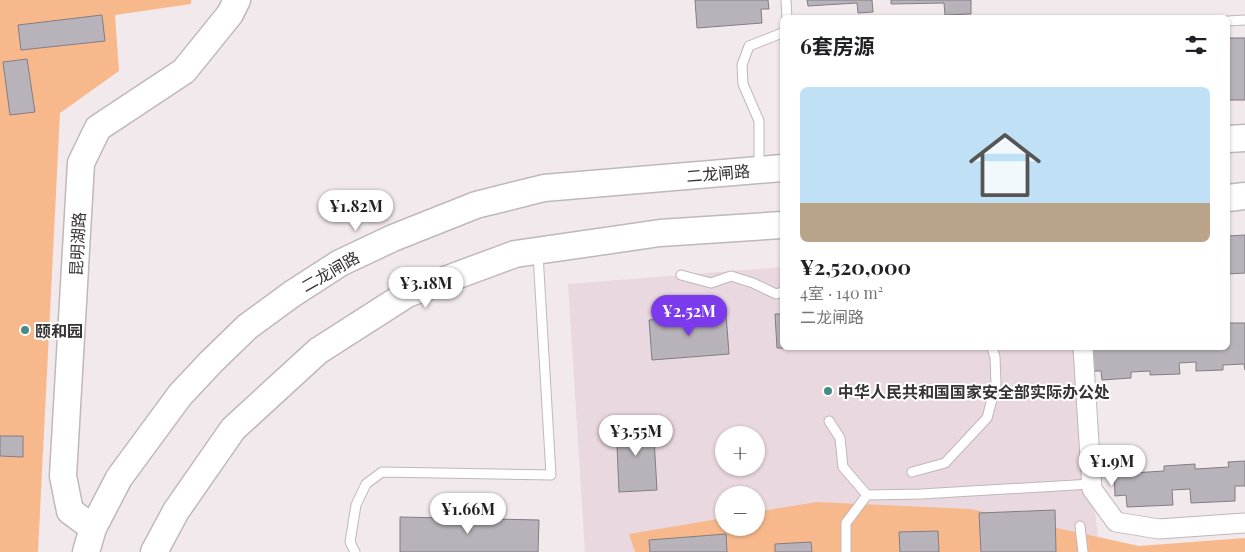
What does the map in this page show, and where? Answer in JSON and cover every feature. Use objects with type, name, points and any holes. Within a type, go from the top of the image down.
[{"type":"main road","name":"昆明湖路","points":[[89,540],[70,511],[63,476],[82,163],[98,128],[184,71],[231,5]]},
{"type":"main road","points":[[1230,139],[1245,138]]},
{"type":"main road","name":"二龙闸路","points":[[89,540],[119,478],[180,395],[247,327],[340,262],[393,238],[476,206],[544,188],[771,169]]},
{"type":"main road","points":[[1230,198],[1245,196]]},
{"type":"main road","points":[[154,552],[176,511],[233,429],[318,351],[406,294],[515,254],[660,233],[780,225]]},
{"type":"street","points":[[1083,350],[1092,489],[1116,522],[1159,528],[1245,523]]},
{"type":"lane","points":[[786,0],[786,15]]},
{"type":"lane","points":[[1230,21],[1245,20]]},
{"type":"lane","points":[[771,169],[759,121],[743,84],[742,65],[749,46],[780,34]]},
{"type":"lane","points":[[355,552],[350,542],[356,505],[366,484],[382,472],[551,475],[538,251]]},
{"type":"lane","points":[[681,275],[711,283],[731,276],[753,283],[776,294],[780,293]]},
{"type":"lane","points":[[912,472],[945,463],[987,418],[996,384],[995,357],[993,350]]},
{"type":"lane","points":[[829,421],[840,438],[843,467],[867,495]]},
{"type":"lane","points":[[867,495],[921,494],[1092,484]]},
{"type":"lane","points":[[846,552],[846,523],[867,495]]},
{"type":"lane","points":[[1080,526],[1083,552]]},
{"type":"shaded area","name":"颐和园","points":[[0,0],[191,0],[191,4],[115,15],[119,71],[60,113],[38,552],[0,552]]},
{"type":"shaded area","name":"中华人民共和国国家安全部实际办公处","points":[[780,267],[780,350],[1075,350],[1100,552],[585,552],[568,284]]},
{"type":"shaded area","points":[[817,502],[970,509],[1139,546],[1245,538],[1245,552],[635,552],[629,534],[715,520],[715,536],[765,536],[765,511]]},
{"type":"building","points":[[695,0],[768,0],[769,9],[761,9],[762,23],[697,28]]},
{"type":"building","points":[[807,0],[872,0],[873,12],[858,13],[857,3],[808,6]]},
{"type":"building","points":[[891,0],[971,0],[971,14],[945,15],[944,3],[891,4]]},
{"type":"building","points":[[102,15],[105,41],[21,50],[18,25]]},
{"type":"building","points":[[1230,38],[1245,38],[1245,100],[1230,100]]},
{"type":"building","points":[[27,59],[35,112],[10,115],[3,62]]},
{"type":"building","points":[[1245,235],[1245,273],[1230,274],[1230,236]]},
{"type":"building","points":[[726,314],[729,354],[652,360],[649,320]]},
{"type":"building","points":[[775,314],[780,314],[780,348],[777,348]]},
{"type":"building","points":[[1230,323],[1245,323],[1245,370],[1244,364],[1223,365],[1223,370],[1196,371],[1196,362],[1179,363],[1180,374],[1150,375],[1150,371],[1131,372],[1131,378],[1102,380],[1101,371],[1091,371],[1089,350],[1230,350]]},
{"type":"building","points":[[653,421],[657,490],[619,492],[616,423]]},
{"type":"building","points":[[0,436],[23,436],[23,457],[0,456]]},
{"type":"building","points":[[1245,461],[1245,486],[1235,486],[1235,501],[1191,503],[1190,489],[1172,490],[1173,505],[1127,507],[1126,495],[1115,496],[1114,470],[1132,469],[1132,473],[1164,471],[1164,466],[1195,464],[1195,469],[1229,467],[1228,462]]},
{"type":"building","points":[[1055,510],[1056,552],[981,552],[979,513]]},
{"type":"building","points":[[400,517],[539,520],[538,552],[400,552]]},
{"type":"building","points":[[938,531],[939,552],[900,552],[899,532]]},
{"type":"building","points":[[715,535],[726,536],[727,552],[650,552],[649,540]]},
{"type":"building","points":[[811,542],[812,552],[775,552],[775,544]]},
{"type":"place","name":"颐和园","points":[[25,330]]},
{"type":"place","name":"中华人民共和国国家安全部实际办公处","points":[[828,391]]}]
